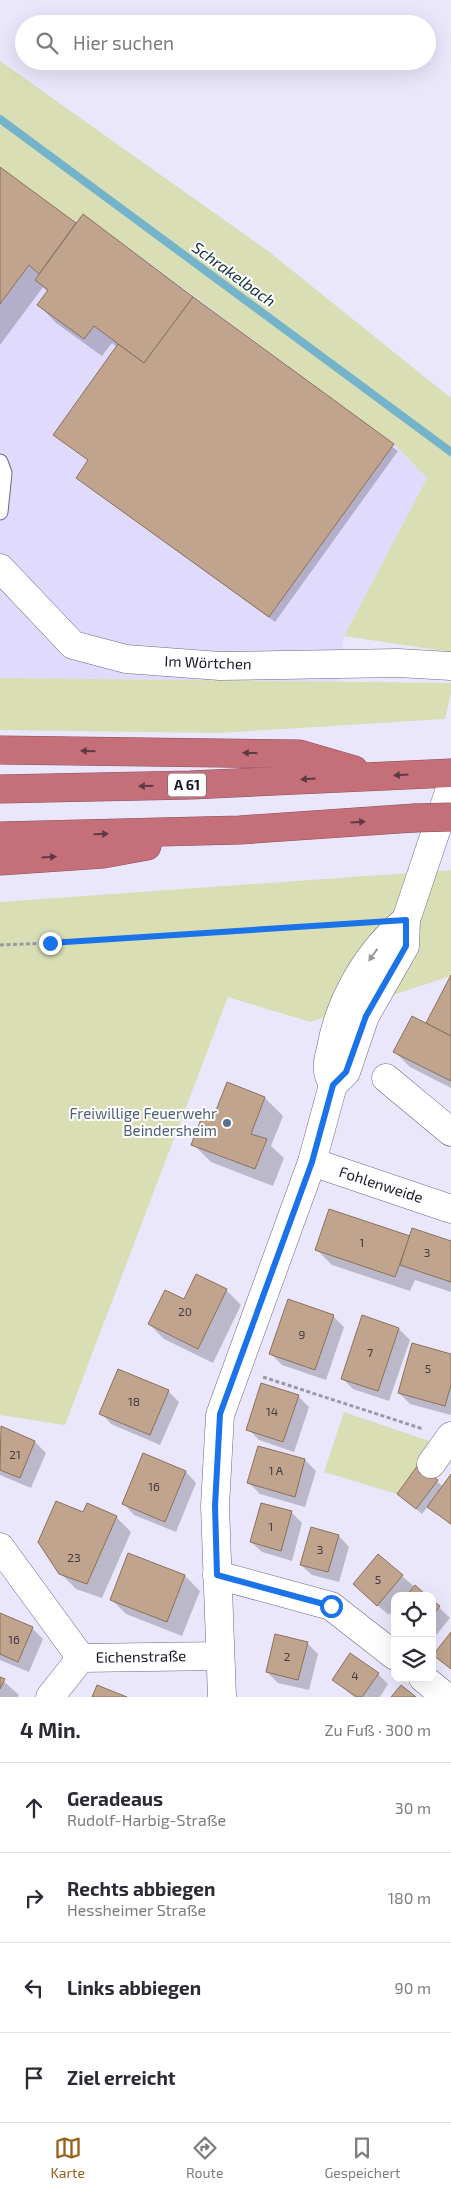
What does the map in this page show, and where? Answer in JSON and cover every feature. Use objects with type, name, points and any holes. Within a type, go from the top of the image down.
[{"type":"highway","points":[[0,750],[299,754],[374,776]]},
{"type":"highway","name":"A 61","points":[[0,790],[191,785],[374,776],[444,777]]},
{"type":"highway","points":[[0,836],[240,830],[451,817]]},
{"type":"highway","points":[[0,861],[102,854],[240,830]]},
{"type":"street","name":"Im Wörtchen","points":[[0,568],[73,645],[126,659],[220,666],[398,663],[451,666]]},
{"type":"street","points":[[222,1697],[215,1506],[220,1414],[312,1162],[333,1085],[327,1070],[334,1029],[354,982],[387,935],[406,920],[444,777]]},
{"type":"street","points":[[386,1078],[451,1132]]},
{"type":"street","name":"Fohlenweide","points":[[312,1162],[451,1209]]},
{"type":"street","points":[[431,1464],[450,1437]]},
{"type":"street","points":[[0,1547],[81,1658]]},
{"type":"street","points":[[217,1575],[331,1606],[391,1653]]},
{"type":"street","name":"Eichenstraße","points":[[50,1697],[81,1658],[220,1656]]},
{"type":"street","points":[[428,1682],[446,1697]]},
{"type":"lane","points":[[0,462],[4,473],[0,512]]},
{"type":"path","points":[[0,945],[366,922]]},
{"type":"path","points":[[237,1368],[450,1437]]},
{"type":"shaded area","points":[[0,167],[76,223],[83,214],[394,444],[427,478],[344,636],[337,682],[0,678]]},
{"type":"green space","points":[[0,61],[268,251],[451,398],[451,652],[344,636],[427,478],[394,444],[83,214],[76,223],[0,167]]},
{"type":"green space","points":[[0,678],[451,683],[451,693],[445,719],[218,733],[0,730]]},
{"type":"green space","points":[[451,870],[451,976],[310,1022],[228,997],[65,1425],[0,1415],[0,902]]},
{"type":"green space","points":[[344,1412],[435,1443],[397,1494],[324,1472]]},
{"type":"building","points":[[0,167],[76,223],[39,274],[29,265],[0,304]]},
{"type":"building","points":[[83,214],[193,297],[144,363],[94,326],[84,339],[37,305],[48,290],[35,280]]},
{"type":"building","points":[[193,297],[394,444],[269,617],[76,478],[88,460],[53,435],[118,344],[144,363]]},
{"type":"building","points":[[451,975],[451,1036],[426,1023]]},
{"type":"building","points":[[412,1016],[451,1036],[451,1081],[393,1052]]},
{"type":"building","name":"Freiwillige Feuerwehr Beindersheim","points":[[227,1082],[265,1097],[251,1134],[267,1139],[255,1169],[191,1145],[205,1109],[215,1113]]},
{"type":"building","points":[[329,1209],[410,1236],[395,1277],[315,1250]]},
{"type":"building","points":[[412,1228],[451,1241],[451,1282],[400,1265]]},
{"type":"building","points":[[196,1274],[227,1289],[198,1349],[148,1324],[165,1290],[184,1299]]},
{"type":"building","points":[[288,1299],[334,1315],[315,1370],[269,1354]]},
{"type":"building","points":[[362,1315],[399,1328],[378,1391],[341,1379]]},
{"type":"building","points":[[412,1343],[451,1354],[451,1385],[445,1406],[398,1393]]},
{"type":"building","points":[[118,1369],[169,1390],[150,1435],[99,1414]]},
{"type":"building","points":[[261,1383],[299,1395],[283,1442],[246,1430]]},
{"type":"building","points":[[1,1426],[35,1441],[20,1478],[0,1470]]},
{"type":"building","points":[[258,1446],[305,1459],[295,1497],[247,1483]]},
{"type":"building","points":[[143,1453],[186,1471],[165,1522],[122,1504]]},
{"type":"building","points":[[418,1465],[438,1480],[416,1509],[397,1494]]},
{"type":"building","points":[[451,1474],[451,1524],[427,1507]]},
{"type":"building","points":[[56,1501],[83,1512],[87,1503],[117,1516],[87,1584],[59,1574],[38,1542]]},
{"type":"building","points":[[261,1503],[292,1511],[281,1551],[250,1542]]},
{"type":"building","points":[[311,1527],[339,1535],[328,1572],[300,1565]]},
{"type":"building","points":[[128,1553],[185,1575],[167,1622],[110,1600]]},
{"type":"building","points":[[378,1554],[403,1575],[377,1606],[353,1584]]},
{"type":"building","points":[[415,1585],[423,1592],[409,1592]]},
{"type":"building","points":[[436,1603],[440,1606],[436,1611]]},
{"type":"building","points":[[0,1613],[33,1627],[18,1662],[0,1654]]},
{"type":"building","points":[[451,1632],[451,1669],[436,1657],[436,1651]]},
{"type":"building","points":[[275,1634],[308,1642],[298,1680],[266,1672]]},
{"type":"building","points":[[350,1653],[379,1673],[362,1697],[357,1697],[332,1680]]},
{"type":"building","points":[[0,1677],[5,1679],[0,1689]]},
{"type":"building","points":[[97,1685],[127,1697],[92,1697]]},
{"type":"building","points":[[401,1685],[416,1697],[391,1697]]},
{"type":"waterway","name":"Schrakelbach","points":[[0,119],[451,452]]},
{"type":"place","name":"Freiwillige Feuerwehr Beindersheim","points":[[227,1123]]},
{"type":"route","points":[[50,943],[406,920],[406,946],[366,1016],[357,1036],[346,1072],[333,1085],[312,1162],[220,1414],[215,1506],[217,1575],[331,1606]]}]
